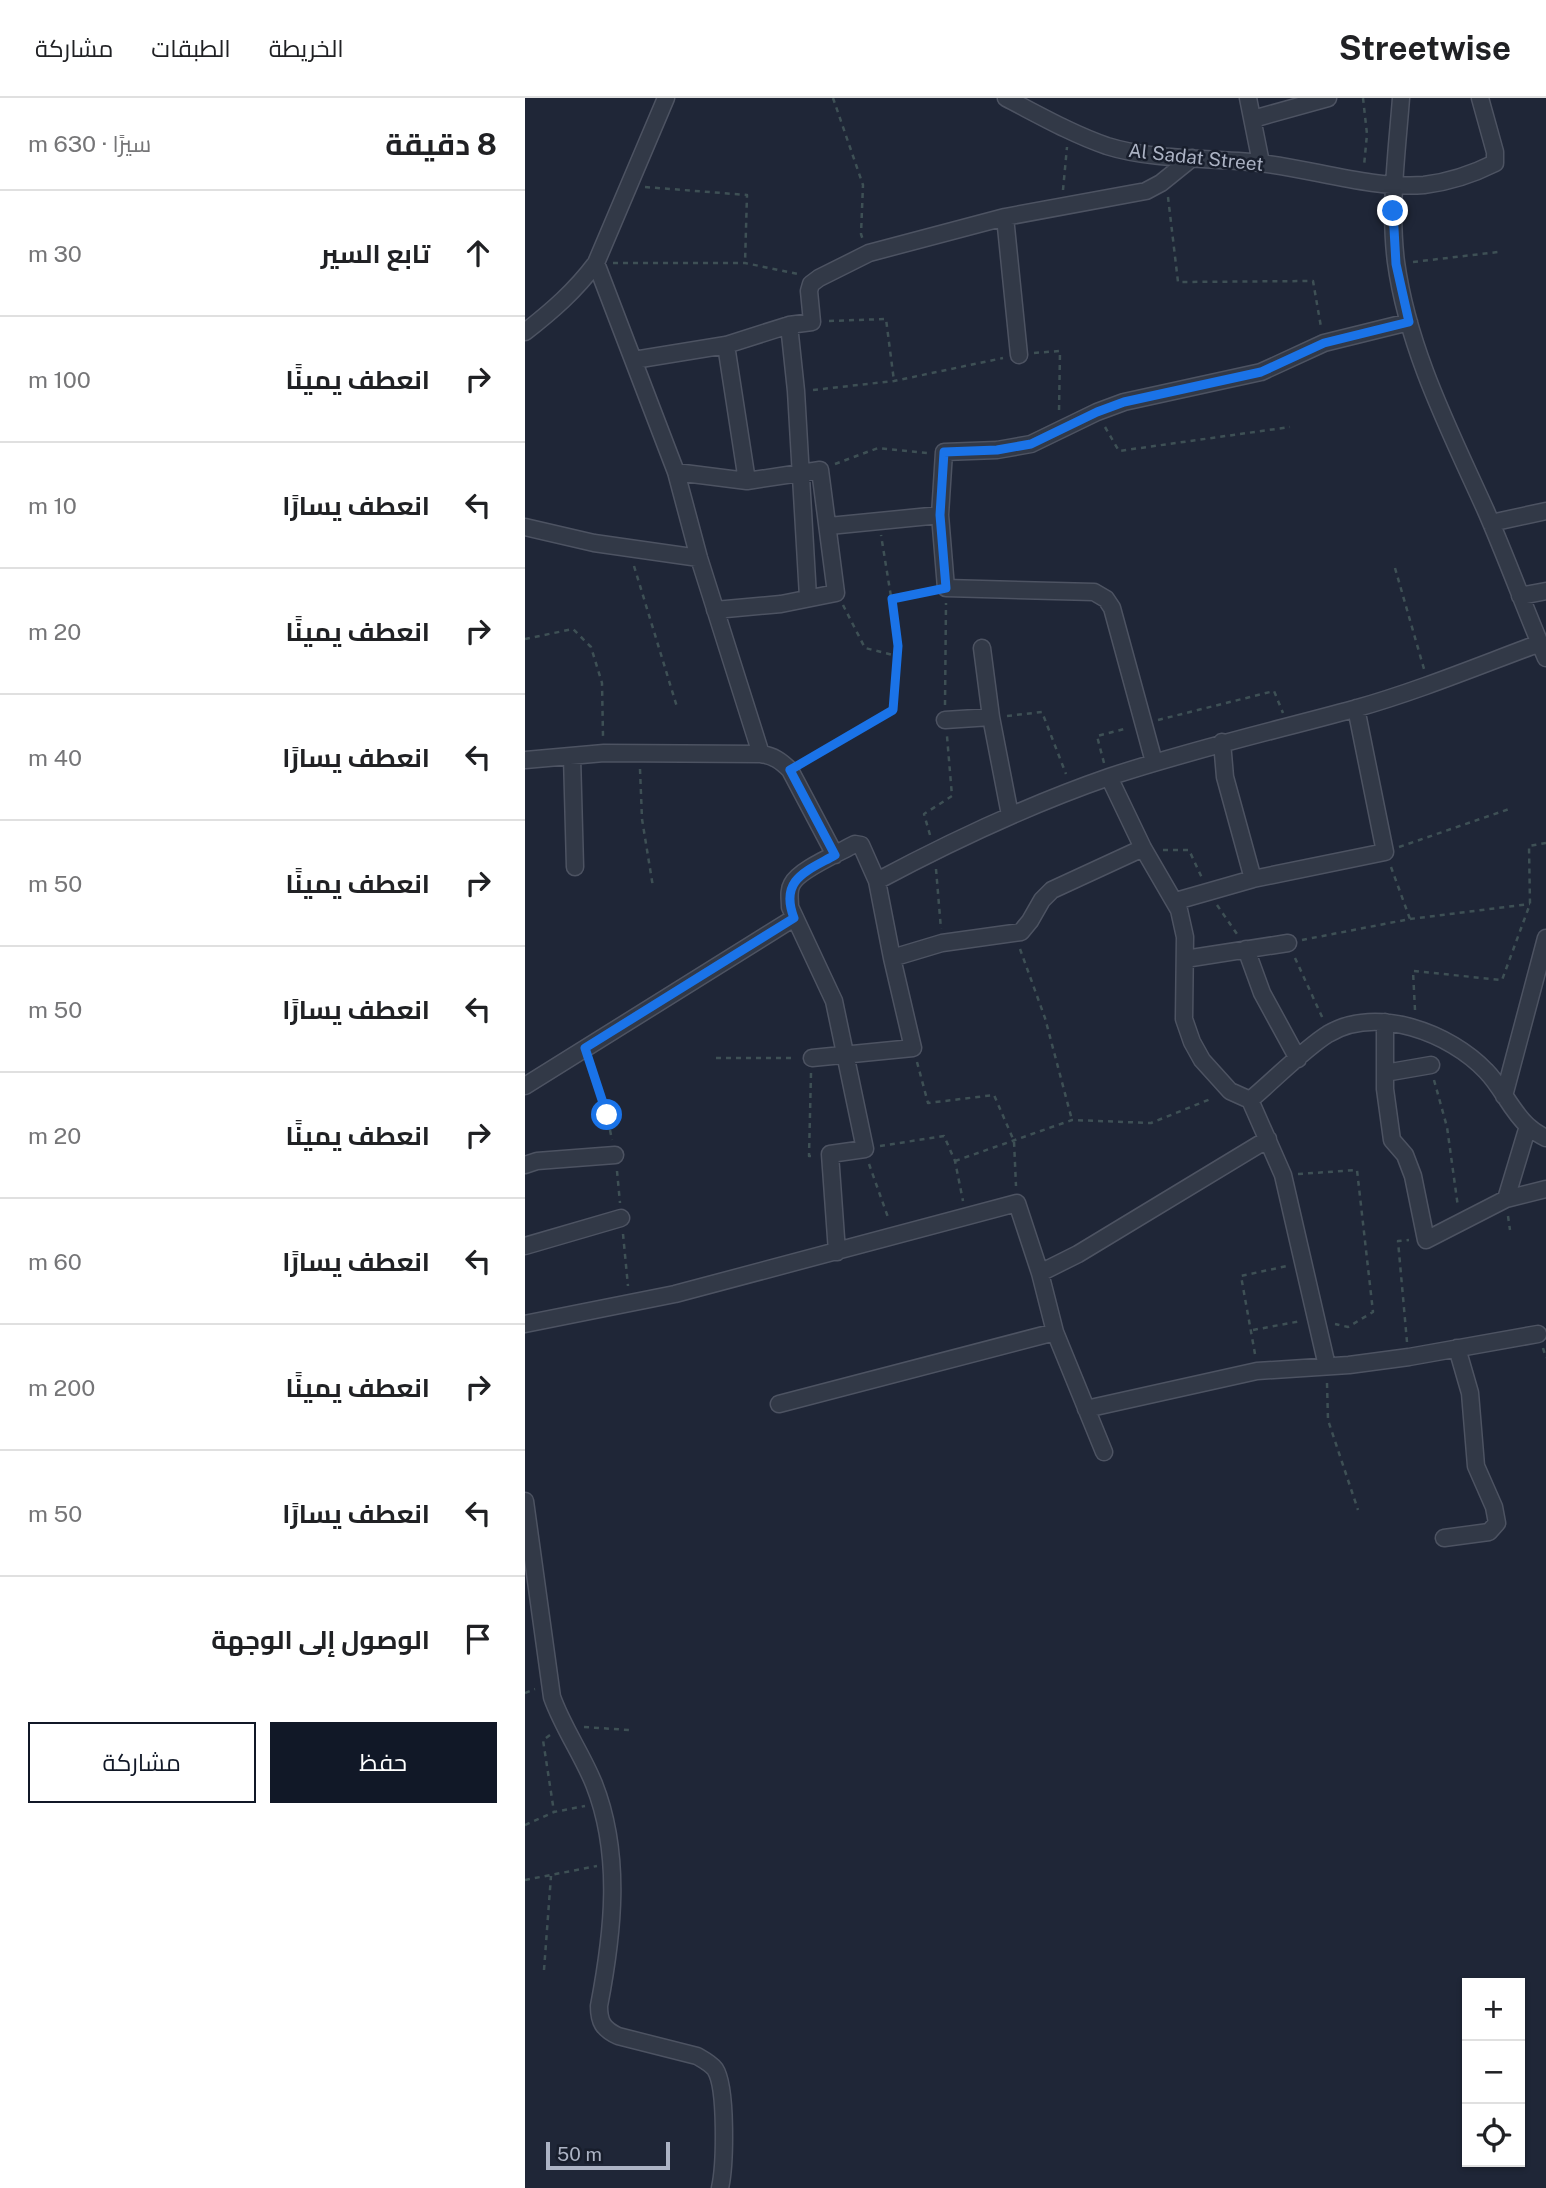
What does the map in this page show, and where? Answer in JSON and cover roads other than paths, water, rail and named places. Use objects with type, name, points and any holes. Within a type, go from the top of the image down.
[{"type":"street","points":[[525,332],[557,308],[578,287],[596,263],[666,98]]},
{"type":"street","name":"Al Sadat Street","points":[[1006,98],[1069,130],[1108,146],[1150,154],[1261,163],[1395,184],[1441,182],[1495,163],[1495,152],[1480,98]]},
{"type":"street","points":[[1248,98],[1261,163]]},
{"type":"street","points":[[1253,119],[1328,98]]},
{"type":"street","points":[[877,881],[1010,815],[1109,777],[1222,742],[1356,708],[1543,650],[1426,375],[1409,322],[1396,264],[1394,224],[1401,98]]},
{"type":"street","points":[[634,360],[726,345],[789,325],[812,322],[809,290],[811,285],[819,278],[869,253],[1006,217],[1146,191],[1154,188],[1192,158]]},
{"type":"street","points":[[1006,217],[1019,355]]},
{"type":"street","points":[[596,263],[676,472],[699,558],[761,754]]},
{"type":"street","points":[[1154,762],[1112,608],[1102,596],[1094,592],[946,588],[940,515],[944,452],[1018,447],[1039,441],[1097,412],[1155,394],[1261,372],[1324,343],[1409,322]]},
{"type":"street","points":[[789,325],[796,391],[808,597]]},
{"type":"street","points":[[726,345],[747,481]]},
{"type":"street","points":[[676,472],[747,481],[820,470],[836,593],[781,604],[715,610]]},
{"type":"street","points":[[1491,523],[1546,511]]},
{"type":"street","points":[[829,526],[940,515]]},
{"type":"street","points":[[525,527],[629,549],[699,558]]},
{"type":"street","points":[[1520,596],[1546,591]]},
{"type":"street","points":[[982,648],[991,718],[1010,815]]},
{"type":"street","points":[[1176,901],[1253,879],[1385,852],[1356,708]]},
{"type":"street","points":[[945,720],[991,718]]},
{"type":"street","points":[[1222,742],[1225,777],[1253,879]]},
{"type":"street","points":[[525,760],[604,753],[772,756],[790,770],[835,855]]},
{"type":"street","points":[[572,756],[575,867]]},
{"type":"street","points":[[1109,777],[1143,848],[1176,901],[1185,937],[1184,1019],[1188,1031],[1202,1060],[1230,1091],[1250,1100],[1283,1175],[1327,1366]]},
{"type":"street","points":[[812,1058],[845,1055],[913,1048],[877,881],[861,845],[855,844],[801,874],[792,883],[789,895],[794,918],[834,1001],[845,1055],[865,1149],[831,1154],[837,1252]]},
{"type":"street","points":[[892,958],[942,943],[1014,934],[1026,927],[1042,900],[1052,890],[1143,848]]},
{"type":"street","points":[[525,1086],[794,918]]},
{"type":"street","points":[[1504,1096],[1546,938]]},
{"type":"street","points":[[1185,959],[1288,943]]},
{"type":"street","points":[[1246,949],[1262,993],[1298,1059]]},
{"type":"street","points":[[1250,1100],[1329,1034],[1357,1025],[1385,1022],[1442,1039],[1467,1053],[1488,1072],[1528,1126],[1546,1139]]},
{"type":"street","points":[[1385,1022],[1387,1115],[1392,1142],[1405,1155],[1413,1176],[1426,1240],[1506,1199],[1546,1189]]},
{"type":"street","points":[[1385,1073],[1431,1065]]},
{"type":"street","points":[[1506,1199],[1528,1126]]},
{"type":"street","points":[[1039,1273],[1078,1254],[1268,1139]]},
{"type":"street","points":[[525,1165],[537,1161],[615,1155]]},
{"type":"street","points":[[525,1324],[630,1304],[1017,1203],[1055,1332],[1104,1452]]},
{"type":"street","points":[[525,1245],[621,1218]]},
{"type":"street","points":[[779,1404],[1055,1332]]},
{"type":"street","points":[[1086,1409],[1257,1371],[1409,1357],[1538,1334]]},
{"type":"street","points":[[1444,1538],[1489,1532],[1497,1523],[1474,1457],[1470,1393],[1457,1348]]},
{"type":"street","points":[[525,1501],[549,1683],[563,1725],[584,1763],[601,1804],[611,1864],[612,1920],[599,2019],[606,2030],[697,2056],[708,2062],[716,2071],[721,2094],[724,2138],[720,2188]]}]
